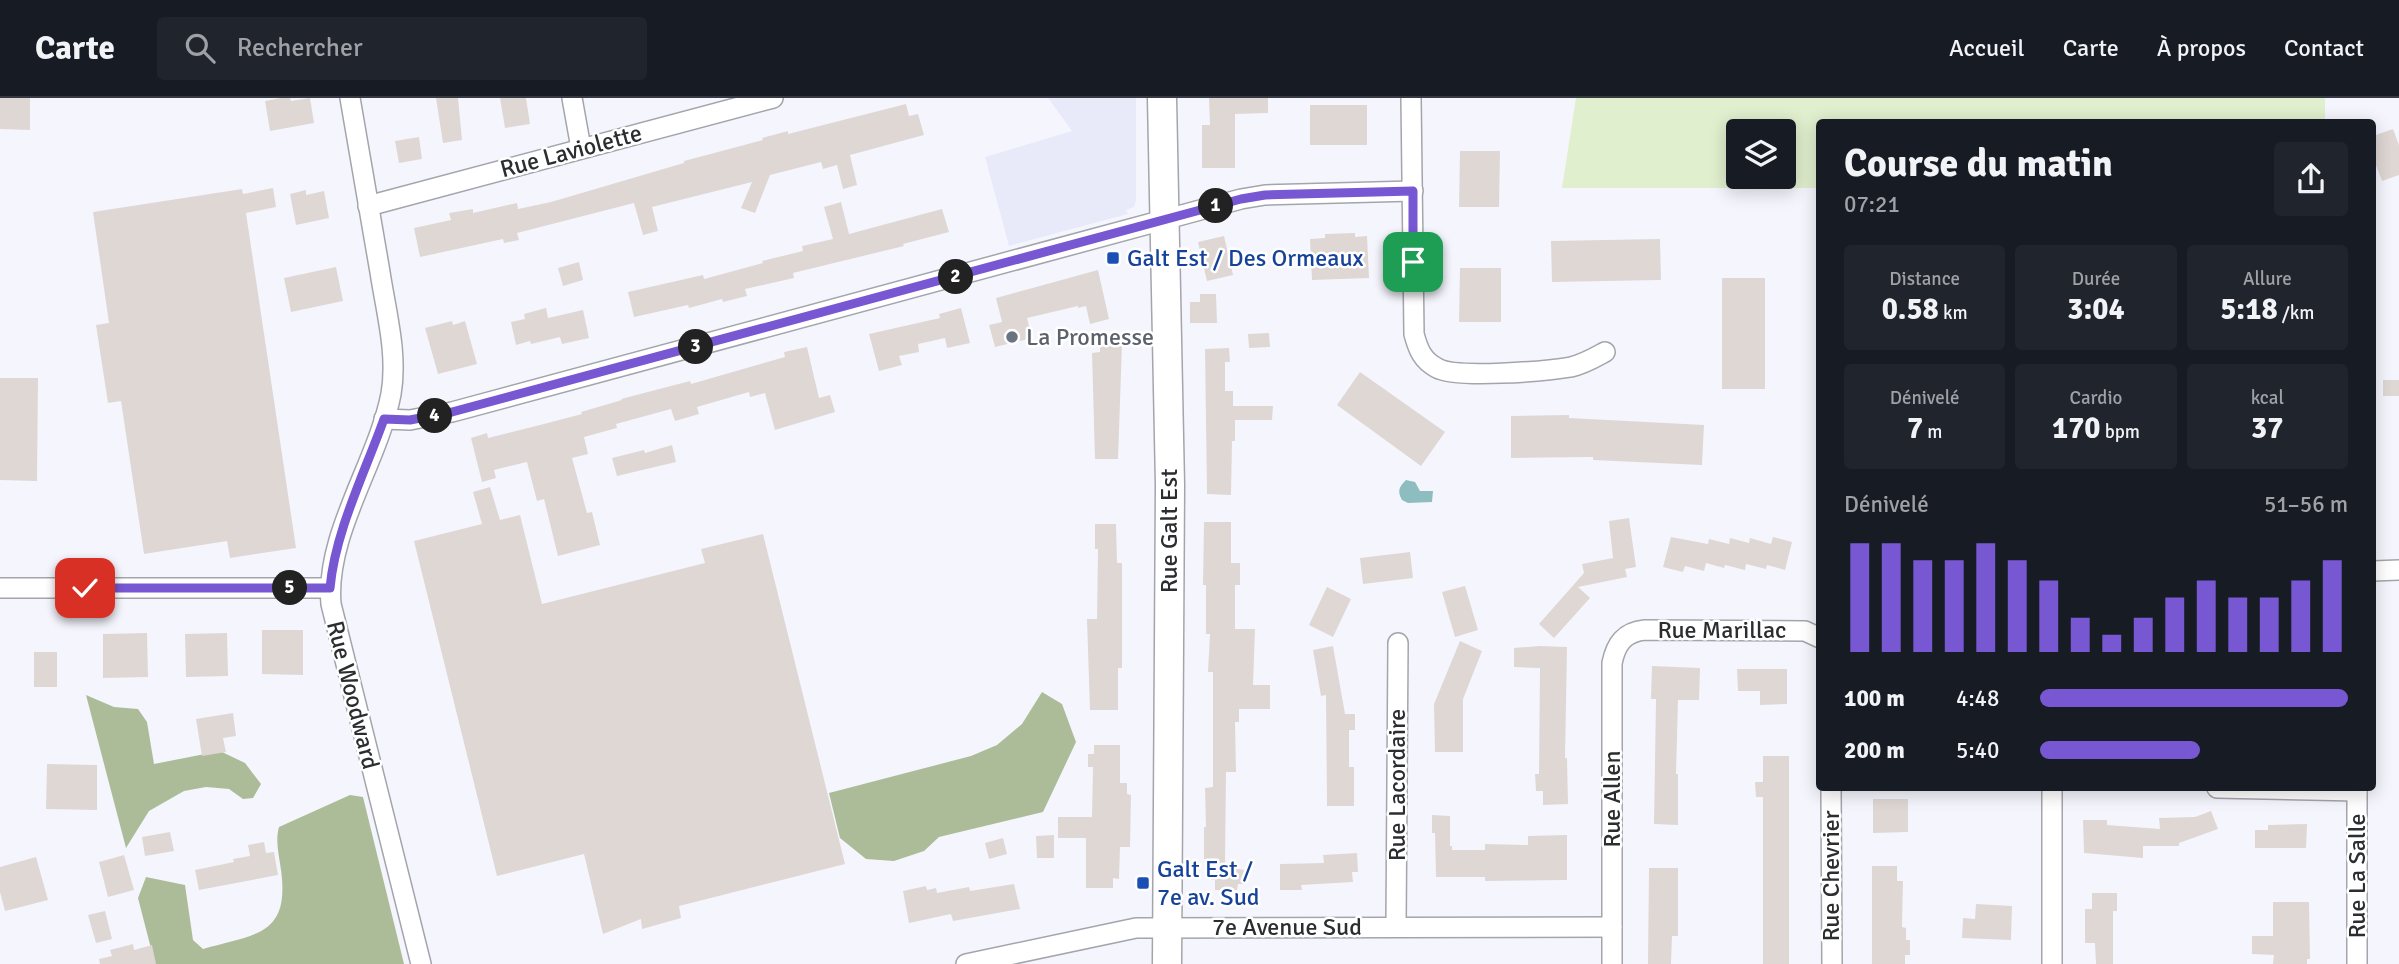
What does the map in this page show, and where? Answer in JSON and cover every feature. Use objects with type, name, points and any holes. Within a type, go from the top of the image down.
[{"type":"main road","name":"Rue Galt Est","points":[[1162,98],[1170,485],[1167,964]]},
{"type":"street","name":"Rue Woodward","points":[[350,98],[391,339],[392,382],[384,419],[335,558],[330,588],[334,621],[421,964]]},
{"type":"street","points":[[572,98],[581,148]]},
{"type":"street","name":"Rue Laviolette","points":[[368,206],[773,98]]},
{"type":"street","points":[[1411,98],[1414,334],[1418,350],[1424,359],[1438,369],[1450,373],[1486,372],[1573,366],[1605,352]]},
{"type":"street","points":[[384,419],[410,420],[452,412],[1241,199],[1265,195],[1413,191]]},
{"type":"street","points":[[2376,571],[2399,570]]},
{"type":"street","points":[[0,588],[330,588]]},
{"type":"street","name":"Rue Marillac","points":[[1623,637],[1634,631],[1658,630],[1805,631],[1816,636]]},
{"type":"street","name":"Rue Allen","points":[[1612,964],[1612,663],[1615,649],[1623,637]]},
{"type":"street","name":"Rue Lacordaire","points":[[1396,928],[1398,643]]},
{"type":"street","name":"Rue Chevrier","points":[[1831,791],[1832,964]]},
{"type":"street","points":[[2052,791],[2052,964]]},
{"type":"street","name":"Rue La Salle","points":[[2357,791],[2357,964]]},
{"type":"street","name":"7e Avenue Sud","points":[[967,964],[1119,931],[1168,928],[1612,927]]},
{"type":"shaded area","points":[[1048,98],[1136,98],[1136,200],[1134,207],[1126,210],[1128,214],[1009,246],[985,157],[1072,131]]},
{"type":"green space","points":[[1576,98],[2325,98],[2325,119],[1816,119],[1816,188],[1796,188],[1796,119],[1726,119],[1726,188],[1562,188]]},
{"type":"green space","points":[[1042,692],[1062,704],[1076,742],[1043,812],[939,837],[924,851],[894,861],[866,859],[840,838],[829,793],[971,756],[997,745],[1022,724]]},
{"type":"green space","points":[[86,695],[114,707],[138,709],[147,722],[154,764],[220,751],[245,763],[261,784],[253,798],[243,799],[229,789],[206,787],[184,791],[149,811],[126,848]]},
{"type":"green space","points":[[350,795],[363,797],[404,964],[155,964],[138,898],[146,877],[185,885],[193,940],[203,949],[253,935],[274,920],[280,908],[281,870],[277,843],[279,827]]},
{"type":"water","points":[[1406,480],[1415,482],[1420,491],[1433,491],[1432,502],[1408,503],[1402,500],[1400,489]]},
{"type":"building","points":[[0,98],[30,98],[30,130],[0,129]]},
{"type":"building","points":[[290,98],[291,101],[310,98],[314,123],[270,131],[265,101]]},
{"type":"building","points":[[436,98],[458,98],[462,140],[443,143]]},
{"type":"building","points":[[500,98],[526,98],[530,124],[505,128]]},
{"type":"building","points":[[1209,98],[1268,98],[1268,113],[1235,114],[1235,168],[1202,168],[1202,125],[1210,125]]},
{"type":"building","points":[[906,104],[909,116],[918,114],[924,135],[850,155],[857,185],[843,189],[837,165],[823,169],[821,162],[770,175],[755,213],[741,208],[752,182],[652,207],[658,231],[643,235],[634,203],[517,233],[519,240],[504,243],[503,239],[420,257],[414,228],[451,220],[449,213],[473,209],[473,213],[517,203],[518,209],[551,202],[763,140],[762,138]]},
{"type":"building","points":[[1310,105],[1367,105],[1367,145],[1310,145]]},
{"type":"building","points":[[2393,129],[2399,145],[2399,175],[2382,181],[2376,165],[2376,135]]},
{"type":"building","points":[[419,137],[422,159],[399,163],[395,141]]},
{"type":"building","points":[[1460,151],[1500,151],[1499,207],[1459,207]]},
{"type":"building","points":[[273,188],[276,207],[246,213],[296,548],[230,558],[227,541],[144,554],[121,401],[108,403],[96,325],[109,323],[93,212],[242,189],[243,194]]},
{"type":"building","points":[[306,190],[306,195],[324,191],[329,218],[296,225],[290,194]]},
{"type":"building","points":[[841,202],[849,234],[942,209],[949,232],[903,244],[904,246],[793,273],[794,278],[745,289],[747,296],[634,317],[628,292],[703,275],[704,279],[803,251],[802,246],[833,239],[824,207]]},
{"type":"building","points":[[1355,233],[1355,237],[1367,236],[1369,278],[1312,280],[1310,239],[1325,238],[1325,234]]},
{"type":"building","points":[[1224,236],[1233,275],[1207,281],[1198,242]]},
{"type":"building","points":[[1660,239],[1661,280],[1552,282],[1551,241]]},
{"type":"building","points":[[579,262],[583,280],[563,286],[558,268]]},
{"type":"building","points":[[336,267],[343,301],[291,312],[284,278]]},
{"type":"building","points":[[1460,268],[1501,268],[1501,322],[1459,322]]},
{"type":"building","points":[[1098,270],[1109,319],[1090,324],[1086,306],[1027,318],[1032,338],[995,347],[989,325],[1002,322],[996,298]]},
{"type":"building","points":[[1722,278],[1765,278],[1765,389],[1722,389]]},
{"type":"building","points":[[1200,294],[1216,294],[1217,323],[1190,323],[1190,302],[1200,302]]},
{"type":"building","points":[[546,308],[548,318],[583,310],[589,338],[562,344],[560,337],[516,345],[511,322],[525,319],[524,314]]},
{"type":"building","points":[[961,308],[970,343],[947,348],[945,338],[918,344],[919,352],[899,356],[902,365],[879,371],[869,334],[940,318],[939,314]]},
{"type":"building","points":[[452,321],[453,325],[465,321],[477,364],[438,374],[425,328]]},
{"type":"building","points":[[1269,333],[1270,347],[1249,348],[1248,334]]},
{"type":"building","points":[[1100,344],[1122,344],[1118,459],[1095,459],[1092,353],[1100,352]]},
{"type":"building","points":[[807,347],[819,398],[830,395],[835,412],[775,430],[765,393],[750,397],[749,392],[697,407],[699,414],[675,421],[671,409],[616,424],[617,428],[584,437],[588,454],[572,458],[587,513],[592,512],[600,545],[558,556],[544,499],[537,501],[527,462],[494,470],[496,478],[482,482],[471,438],[487,433],[488,438],[582,414],[581,412],[621,399],[690,381],[691,384],[785,357],[784,352]]},
{"type":"building","points":[[1229,348],[1230,362],[1225,362],[1225,391],[1233,391],[1233,406],[1273,406],[1272,420],[1235,420],[1231,495],[1207,494],[1205,349]]},
{"type":"building","points":[[1360,372],[1445,432],[1421,466],[1337,405]]},
{"type":"building","points":[[0,378],[38,378],[37,481],[0,480]]},
{"type":"building","points":[[2383,380],[2399,380],[2399,396],[2383,396]]},
{"type":"building","points":[[1569,415],[1569,418],[1704,425],[1702,465],[1593,460],[1593,457],[1511,458],[1511,416]]},
{"type":"building","points":[[672,445],[676,462],[617,476],[612,458],[644,450],[645,453]]},
{"type":"building","points":[[490,487],[500,520],[520,515],[542,604],[705,563],[701,549],[763,534],[845,864],[679,906],[681,918],[642,929],[641,919],[603,934],[584,854],[497,876],[414,541],[482,524],[473,492]]},
{"type":"building","points":[[1629,518],[1636,567],[1625,569],[1627,577],[1578,587],[1590,598],[1554,638],[1539,624],[1584,573],[1582,564],[1613,558],[1609,521]]},
{"type":"building","points":[[1204,522],[1231,522],[1231,563],[1240,563],[1240,585],[1235,585],[1235,629],[1255,629],[1253,685],[1270,685],[1270,709],[1239,709],[1239,722],[1235,722],[1236,772],[1226,772],[1225,866],[1238,866],[1238,869],[1245,870],[1245,884],[1238,884],[1237,890],[1215,890],[1215,880],[1211,880],[1211,859],[1204,859],[1205,788],[1213,787],[1213,672],[1208,672],[1210,634],[1206,634],[1206,585],[1203,585]]},
{"type":"building","points":[[1095,524],[1116,524],[1117,563],[1122,563],[1122,668],[1118,668],[1118,710],[1090,710],[1087,619],[1097,619],[1098,549],[1095,549]]},
{"type":"building","points":[[1671,537],[1708,544],[1709,539],[1729,544],[1730,538],[1749,543],[1750,538],[1771,544],[1773,537],[1792,542],[1785,570],[1767,565],[1766,569],[1746,564],[1745,570],[1706,563],[1704,571],[1685,566],[1683,572],[1663,567]]},
{"type":"building","points":[[1410,552],[1413,578],[1363,584],[1360,558]]},
{"type":"building","points":[[1465,586],[1478,630],[1455,637],[1442,592]]},
{"type":"building","points":[[1327,587],[1351,599],[1333,637],[1309,625]]},
{"type":"building","points":[[262,630],[303,630],[303,675],[262,674]]},
{"type":"building","points":[[147,633],[148,677],[103,678],[103,634]]},
{"type":"building","points":[[227,633],[228,676],[186,677],[185,634]]},
{"type":"building","points":[[1460,641],[1482,651],[1463,699],[1463,752],[1435,752],[1434,704]]},
{"type":"building","points":[[1333,646],[1345,714],[1355,714],[1355,730],[1349,730],[1349,767],[1354,767],[1354,806],[1327,806],[1326,695],[1321,696],[1313,650]]},
{"type":"building","points":[[1567,647],[1565,758],[1568,804],[1543,805],[1543,791],[1536,791],[1535,774],[1539,774],[1540,668],[1514,667],[1514,648]]},
{"type":"building","points":[[34,652],[57,652],[57,687],[34,687]]},
{"type":"building","points":[[1652,666],[1700,668],[1699,700],[1678,700],[1678,825],[1654,824],[1656,699],[1651,699]]},
{"type":"building","points":[[1737,669],[1787,669],[1787,704],[1760,705],[1760,691],[1738,691]]},
{"type":"building","points":[[233,713],[236,736],[223,738],[226,752],[202,756],[196,719]]},
{"type":"building","points":[[1094,745],[1120,745],[1120,783],[1127,783],[1127,794],[1131,795],[1130,847],[1120,847],[1119,879],[1113,878],[1113,888],[1086,888],[1086,838],[1058,838],[1058,817],[1092,817],[1093,767],[1088,767],[1088,754],[1094,754]]},
{"type":"building","points":[[1763,756],[1789,756],[1789,964],[1763,964],[1763,797],[1756,797],[1755,782],[1763,782]]},
{"type":"building","points":[[47,764],[97,765],[97,810],[46,809]]},
{"type":"building","points":[[1873,799],[1908,799],[1908,832],[1873,833]]},
{"type":"building","points":[[2211,811],[2218,829],[2179,843],[2179,846],[2143,846],[2143,858],[2084,853],[2083,820],[2107,820],[2107,825],[2160,829],[2159,818],[2195,817]]},
{"type":"building","points":[[1432,815],[1450,816],[1452,850],[1485,850],[1485,844],[1528,845],[1528,836],[1567,835],[1567,880],[1485,881],[1485,877],[1436,877]]},
{"type":"building","points":[[2307,824],[2306,848],[2255,848],[2255,830],[2268,830],[2268,825]]},
{"type":"building","points":[[170,832],[174,851],[145,856],[142,837]]},
{"type":"building","points":[[1054,835],[1054,858],[1037,858],[1036,836]]},
{"type":"building","points":[[1003,838],[1007,854],[989,859],[985,843]]},
{"type":"building","points":[[264,842],[266,853],[274,852],[278,875],[199,890],[195,870],[250,856],[248,845]]},
{"type":"building","points":[[1357,853],[1358,872],[1352,872],[1353,882],[1301,885],[1302,890],[1280,890],[1280,864],[1324,863],[1323,855]]},
{"type":"building","points":[[124,855],[134,890],[108,897],[99,862]]},
{"type":"building","points":[[36,857],[48,900],[5,911],[0,892],[0,867]]},
{"type":"building","points":[[1872,866],[1897,866],[1897,881],[1903,881],[1902,927],[1906,928],[1906,940],[1910,940],[1910,955],[1905,955],[1905,964],[1872,964]]},
{"type":"building","points":[[1649,868],[1678,868],[1678,936],[1672,936],[1671,964],[1648,964]]},
{"type":"building","points":[[1014,884],[1020,909],[953,921],[951,914],[909,923],[903,891],[926,886],[927,890],[936,888],[937,893],[969,887],[970,891]]},
{"type":"building","points":[[2092,893],[2117,893],[2117,911],[2113,911],[2113,964],[2096,964],[2095,943],[2085,943],[2085,909],[2092,909]]},
{"type":"building","points":[[2273,902],[2309,902],[2310,959],[2307,959],[2307,964],[2273,964],[2274,955],[2252,954],[2252,936],[2273,936]]},
{"type":"building","points":[[1976,904],[2012,906],[2011,940],[1962,938],[1963,918],[1975,919]]},
{"type":"building","points":[[105,911],[112,939],[96,943],[88,915]]},
{"type":"building","points":[[133,944],[134,950],[152,945],[156,964],[100,964],[99,959],[112,956],[110,950]]},
{"type":"place","name":"Galt Est / Des Ormeaux","points":[[1113,258]]},
{"type":"place","name":"La Promesse","points":[[1012,337]]},
{"type":"place","name":"Galt Est / 7e av. Sud","points":[[1143,883]]},
{"type":"route","points":[[85,588],[330,588],[335,558],[347,520],[384,419],[410,420],[452,412],[1241,199],[1265,195],[1413,191],[1413,262]]}]
